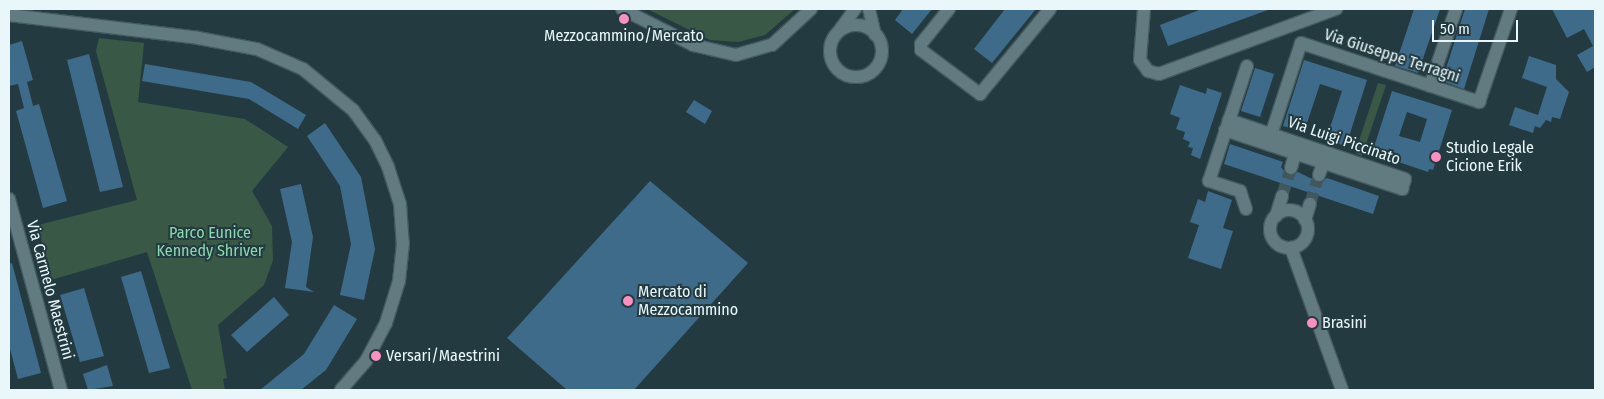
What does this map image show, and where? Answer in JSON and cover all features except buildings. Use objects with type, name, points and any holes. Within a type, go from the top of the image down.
[{"type":"street","points":[[622,9],[693,45],[736,55],[772,45],[810,9]]},
{"type":"street","points":[[854,9],[832,40],[830,58],[841,73],[850,77],[868,75],[880,60],[880,43],[875,34],[869,9]]},
{"type":"street","points":[[949,9],[921,44],[920,50],[980,94],[1050,9]]},
{"type":"street","points":[[1144,9],[1140,60],[1145,69],[1157,74],[1336,9]]},
{"type":"street","points":[[1430,86],[1456,9]]},
{"type":"street","name":"Via Giuseppe Terragni","points":[[1269,139],[1301,43],[1479,102],[1510,9]]},
{"type":"street","points":[[9,15],[198,38],[257,49],[307,72],[352,110],[371,134],[388,166],[400,204],[403,243],[398,286],[386,323],[366,361],[341,390]]},
{"type":"street","points":[[1294,24],[1301,43]]},
{"type":"street","points":[[838,32],[856,25],[875,34]]},
{"type":"street","points":[[1246,209],[1240,191],[1209,181],[1247,66]]},
{"type":"street","name":"Via Luigi Piccinato","points":[[1227,125],[1269,139],[1323,164]]},
{"type":"street","name":"Via Luigi Piccinato","points":[[1269,139],[1295,154],[1323,164],[1360,169]]},
{"type":"street","points":[[1291,168],[1295,154]]},
{"type":"street","points":[[1282,196],[1276,216],[1270,226],[1272,237],[1279,246],[1291,248],[1306,238],[1305,220],[1310,204]]},
{"type":"street","name":"Via Carmelo Maestrini","points":[[9,199],[61,390]]},
{"type":"street","points":[[1276,216],[1291,210],[1305,220]]},
{"type":"street","points":[[1291,248],[1342,390]]},
{"type":"green space","points":[[647,9],[795,9],[765,35],[738,42],[710,40]]},
{"type":"green space","name":"Parco Eunice Kennedy Shriver","points":[[99,38],[144,43],[138,102],[245,119],[288,147],[252,191],[272,226],[273,260],[264,285],[218,325],[227,378],[223,379],[225,390],[192,390],[147,252],[51,280],[38,225],[137,200],[96,51]]},
{"type":"green space","points":[[1378,83],[1386,85],[1362,156],[1355,153]]},
{"type":"tunnel","points":[[1282,196],[1291,168]]},
{"type":"tunnel","points":[[1310,204],[1319,175]]},
{"type":"place","name":"Mezzocammino/Mercato","points":[[624,19]]},
{"type":"place","name":"Studio Legale Cicione Erik","points":[[1436,157]]},
{"type":"place","name":"Mercato di Mezzocammino","points":[[628,301]]},
{"type":"place","name":"Brasini","points":[[1312,323]]},
{"type":"place","name":"Versari/Maestrini","points":[[376,356]]}]
